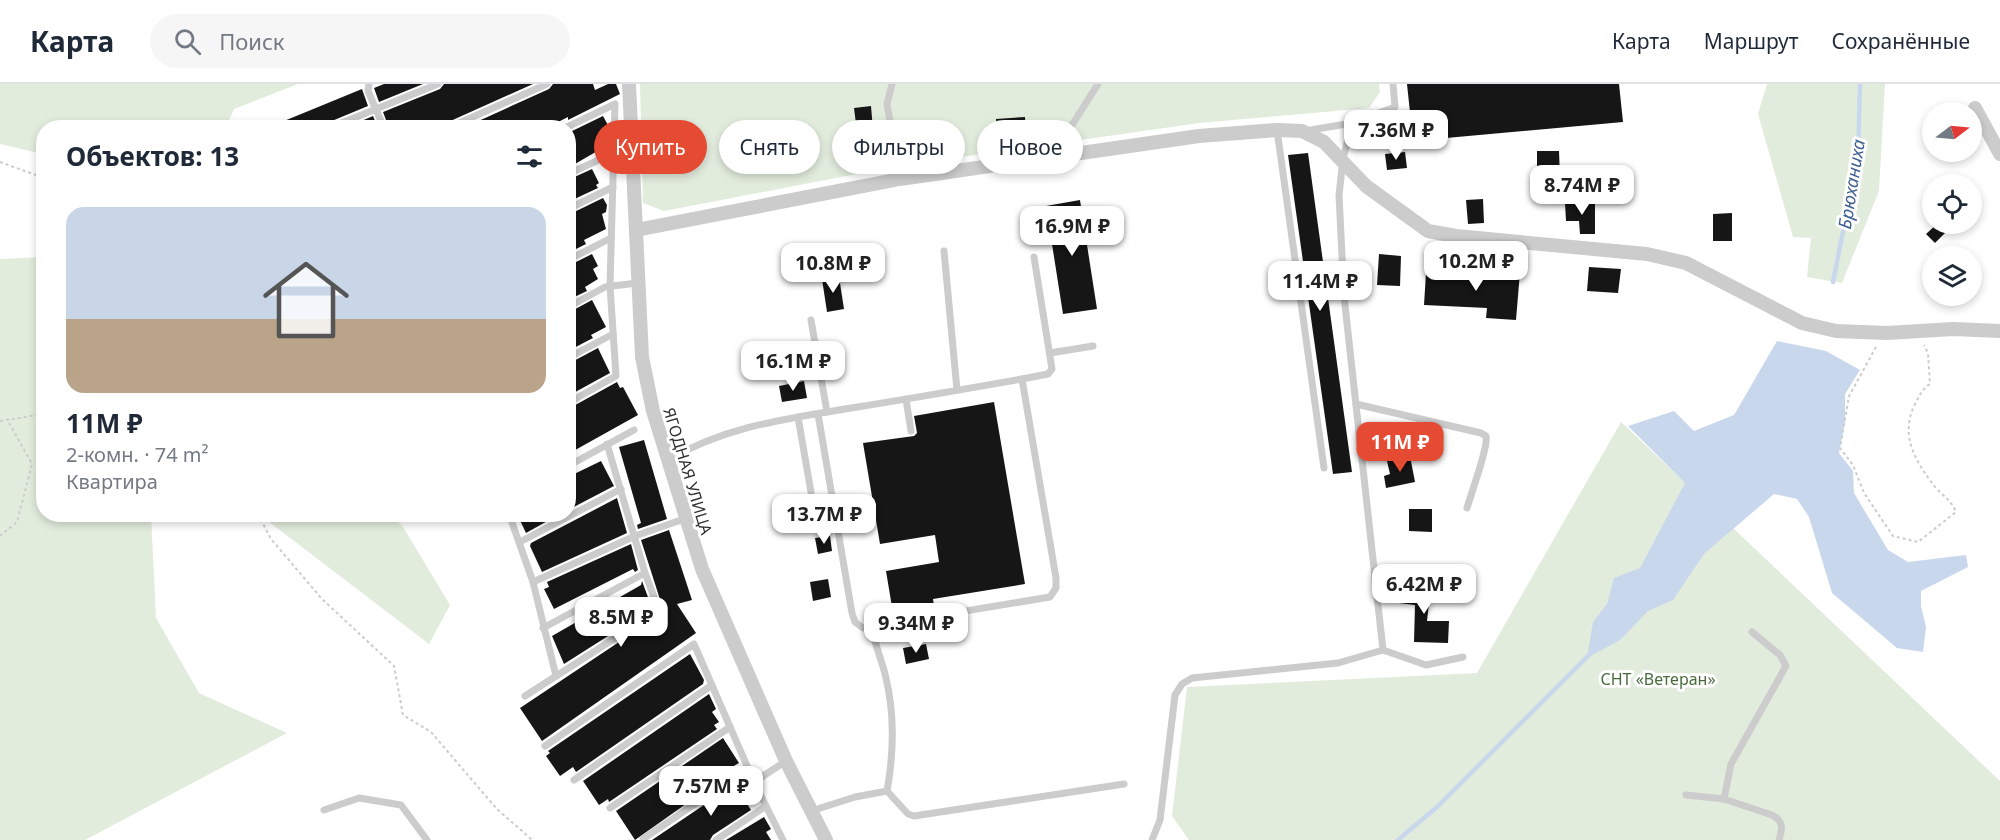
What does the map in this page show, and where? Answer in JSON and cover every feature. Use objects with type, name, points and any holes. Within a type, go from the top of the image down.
[{"type":"street","name":"ЯГОДНАЯ УЛИЦА","points":[[628,84],[642,357],[667,460],[684,519],[724,623],[786,761],[826,840]]},
{"type":"street","points":[[1982,121],[2000,154]]},
{"type":"street","points":[[1083,152],[1199,136],[1277,130],[1302,131],[1324,142],[1343,159],[1366,186],[1428,231],[1456,236],[1647,254],[1686,263],[1802,323],[1836,331],[1887,333],[2000,331]]},
{"type":"street","points":[[636,230],[900,179],[977,167]]},
{"type":"lane","points":[[369,84],[369,91],[381,120]]},
{"type":"lane","points":[[349,120],[438,84]]},
{"type":"lane","points":[[466,120],[547,84]]},
{"type":"lane","points":[[892,84],[887,104],[900,179]]},
{"type":"lane","points":[[1075,120],[1098,84]]},
{"type":"lane","points":[[1302,131],[1352,123],[1395,107],[1393,84]]},
{"type":"lane","points":[[576,123],[615,104],[615,120]]},
{"type":"lane","points":[[1352,123],[1343,159],[1339,195],[1344,296],[1383,650]]},
{"type":"lane","points":[[1277,130],[1324,468]]},
{"type":"lane","points":[[576,170],[594,162]]},
{"type":"lane","points":[[576,398],[616,376],[610,286],[613,174]]},
{"type":"lane","points":[[576,205],[613,187]]},
{"type":"lane","points":[[576,256],[611,238]]},
{"type":"lane","points":[[944,251],[957,390]]},
{"type":"lane","points":[[667,460],[697,443],[747,426],[1048,374],[1052,369],[1034,257]]},
{"type":"lane","points":[[576,303],[610,286],[637,283]]},
{"type":"lane","points":[[811,320],[827,412]]},
{"type":"lane","points":[[576,354],[613,334]]},
{"type":"lane","points":[[1050,354],[1093,346]]},
{"type":"lane","points":[[818,414],[852,613],[855,622],[862,628],[872,629],[1039,600],[1050,597],[1056,588],[1022,379]]},
{"type":"lane","points":[[906,399],[911,432]]},
{"type":"lane","points":[[1356,404],[1486,436],[1487,448],[1477,470],[1467,508]]},
{"type":"lane","points":[[798,417],[811,492]]},
{"type":"lane","points":[[576,461],[634,430]]},
{"type":"lane","points":[[525,696],[659,610],[645,573],[607,444]]},
{"type":"lane","points":[[576,513],[621,489]]},
{"type":"lane","points":[[533,582],[635,536],[684,519]]},
{"type":"lane","points":[[512,522],[533,582],[556,676]]},
{"type":"lane","points":[[520,542],[558,522]]},
{"type":"lane","points":[[543,628],[645,573]]},
{"type":"lane","points":[[872,629],[876,653],[884,673],[892,716],[893,754],[887,791]]},
{"type":"lane","points":[[1724,799],[1731,764],[1786,666],[1780,655],[1752,632]]},
{"type":"lane","points":[[545,746],[694,645],[754,782],[783,840]]},
{"type":"lane","points":[[1152,840],[1160,820],[1175,695],[1182,684],[1192,678],[1338,663],[1383,650],[1426,665],[1462,657]]},
{"type":"lane","points":[[574,780],[712,685]]},
{"type":"lane","points":[[610,808],[730,727]]},
{"type":"lane","points":[[754,782],[786,761]]},
{"type":"lane","points":[[643,839],[748,768]]},
{"type":"lane","points":[[887,791],[908,814],[914,816],[1124,784]]},
{"type":"lane","points":[[811,811],[855,797],[887,791]]},
{"type":"lane","points":[[1686,795],[1724,799],[1779,819],[1782,826],[1779,840]]},
{"type":"lane","points":[[324,810],[359,798],[401,805],[427,840]]},
{"type":"lane","points":[[716,840],[766,806]]},
{"type":"path","points":[[0,162],[36,175]]},
{"type":"path","points":[[1887,333],[1878,343],[1849,396],[1840,448],[1853,465],[1864,493],[1893,536],[1918,542],[1956,512],[1951,501],[1936,488],[1908,445],[1909,418],[1922,389],[1930,384],[1928,352],[1918,332]]},
{"type":"path","points":[[0,421],[36,416]]},
{"type":"path","points":[[0,536],[17,522],[32,464],[8,421]]},
{"type":"path","points":[[262,522],[271,539],[322,599],[394,666],[403,715],[430,732],[496,808],[532,840]]},
{"type":"green space","points":[[0,84],[298,84],[234,109],[229,120],[36,120],[36,152],[0,144]]},
{"type":"green space","points":[[640,84],[1379,84],[1380,92],[1369,108],[1199,123],[1083,140],[1083,120],[977,120],[977,155],[965,156],[965,120],[832,120],[832,174],[856,174],[664,211],[643,203],[642,174],[707,174],[707,120],[641,120]]},
{"type":"green space","points":[[1767,84],[1885,84],[1879,191],[1842,283],[1807,277],[1811,238],[1793,237],[1758,114]]},
{"type":"green space","points":[[36,257],[36,522],[151,522],[156,618],[199,693],[287,733],[85,840],[0,840],[0,259]]},
{"type":"green space","name":"СНТ «Ветеран»","points":[[1621,422],[2000,781],[2000,840],[1189,840],[1172,816],[1187,687],[1477,673]]},
{"type":"green space","points":[[269,522],[398,522],[450,605],[429,644]]},
{"type":"water","points":[[1777,341],[1826,351],[1860,370],[1845,394],[1845,422],[1839,453],[1853,471],[1854,493],[1888,550],[1908,562],[1966,555],[1968,567],[1921,591],[1921,606],[1926,627],[1923,652],[1897,648],[1832,593],[1809,517],[1797,499],[1774,494],[1704,554],[1673,600],[1648,611],[1620,640],[1587,658],[1593,622],[1607,604],[1614,578],[1640,568],[1685,483],[1628,426],[1674,411],[1694,431],[1734,415]]},
{"type":"building","points":[[384,84],[423,84],[379,102],[374,88]]},
{"type":"building","points":[[444,84],[533,84],[453,120],[386,120],[383,112],[440,89]]},
{"type":"building","points":[[553,84],[593,84],[595,90],[608,84],[616,84],[620,94],[568,120],[568,117],[562,120],[481,120],[549,89]]},
{"type":"building","points":[[1407,84],[1619,84],[1623,122],[1413,141]]},
{"type":"building","points":[[362,89],[368,106],[334,120],[286,120]]},
{"type":"building","points":[[871,106],[872,120],[856,120],[854,108]]},
{"type":"building","points":[[1025,117],[1025,120],[996,120]]},
{"type":"building","points":[[594,120],[594,153],[576,163],[576,129]]},
{"type":"building","points":[[1537,151],[1559,151],[1560,178],[1537,179]]},
{"type":"building","points":[[1405,152],[1407,168],[1387,170],[1385,154]]},
{"type":"building","points":[[1308,153],[1352,472],[1333,474],[1288,155]]},
{"type":"building","points":[[592,169],[599,183],[596,185],[598,188],[576,198],[576,176]]},
{"type":"building","points":[[603,198],[607,205],[606,212],[602,214],[606,229],[584,240],[586,244],[576,249],[576,211]]},
{"type":"building","points":[[1483,199],[1484,223],[1468,224],[1466,200]]},
{"type":"building","points":[[1080,200],[1097,309],[1063,314],[1046,206]]},
{"type":"building","points":[[1595,202],[1595,234],[1580,234],[1579,221],[1566,221],[1565,203]]},
{"type":"building","points":[[1732,213],[1732,241],[1713,241],[1713,214]]},
{"type":"building","points":[[1926,234],[1944,234],[1935,243]]},
{"type":"building","points":[[592,254],[598,266],[593,269],[598,279],[585,287],[587,291],[576,296],[576,262]]},
{"type":"building","points":[[1379,254],[1401,256],[1400,286],[1377,285]]},
{"type":"building","points":[[1589,267],[1621,269],[1618,293],[1587,291]]},
{"type":"building","points":[[1490,269],[1520,272],[1516,320],[1486,318],[1487,308],[1424,305],[1426,273],[1490,276]]},
{"type":"building","points":[[839,277],[844,309],[827,312],[822,279]]},
{"type":"building","points":[[592,300],[606,327],[591,335],[593,338],[576,347],[576,309]]},
{"type":"building","points":[[598,348],[610,373],[576,392],[576,360]]},
{"type":"building","points":[[804,381],[807,398],[782,402],[779,386]]},
{"type":"building","points":[[617,382],[620,388],[623,387],[638,415],[576,450],[576,405]]},
{"type":"building","points":[[994,402],[1025,584],[933,599],[934,606],[893,613],[886,571],[939,562],[935,535],[880,544],[863,443],[914,436],[917,433],[914,416]]},
{"type":"building","points":[[644,440],[667,519],[638,529],[637,525],[641,523],[619,447]]},
{"type":"building","points":[[1410,456],[1415,482],[1386,488],[1384,476],[1390,474],[1387,461]]},
{"type":"building","points":[[601,461],[614,486],[576,506],[576,473]]},
{"type":"building","points":[[617,498],[627,533],[542,572],[530,546],[531,543],[571,522],[576,522],[576,519]]},
{"type":"building","points":[[1409,509],[1432,509],[1432,532],[1409,531]]},
{"type":"building","points":[[521,522],[546,522],[526,533]]},
{"type":"building","points":[[669,530],[692,600],[677,604],[696,633],[542,741],[520,708],[664,612],[641,540]]},
{"type":"building","points":[[830,536],[832,551],[818,554],[815,538]]},
{"type":"building","points":[[631,544],[638,570],[635,572],[633,569],[554,609],[544,589],[549,587],[547,582]]},
{"type":"building","points":[[828,579],[831,597],[813,601],[810,582]]},
{"type":"building","points":[[642,581],[652,608],[564,664],[552,636],[641,585]]},
{"type":"building","points":[[1401,583],[1431,586],[1427,621],[1449,621],[1448,643],[1414,642],[1415,605],[1399,603]]},
{"type":"building","points":[[926,644],[929,659],[906,664],[903,648]]},
{"type":"building","points":[[690,654],[704,680],[703,684],[576,772],[573,767],[560,776],[546,756],[550,753],[548,751]]},
{"type":"building","points":[[709,694],[716,709],[712,712],[719,722],[714,725],[717,729],[609,802],[608,799],[599,805],[583,781]]},
{"type":"building","points":[[723,738],[739,763],[732,767],[734,770],[635,840],[616,811]]},
{"type":"building","points":[[741,780],[749,791],[742,796],[751,810],[713,835],[710,840],[652,840]]},
{"type":"building","points":[[764,817],[771,829],[766,832],[771,840],[726,840]]},
{"type":"waterway","name":"Брюханиха","points":[[1833,282],[1858,157],[1860,84]]},
{"type":"waterway","points":[[1398,840],[1437,807],[1590,654]]}]
